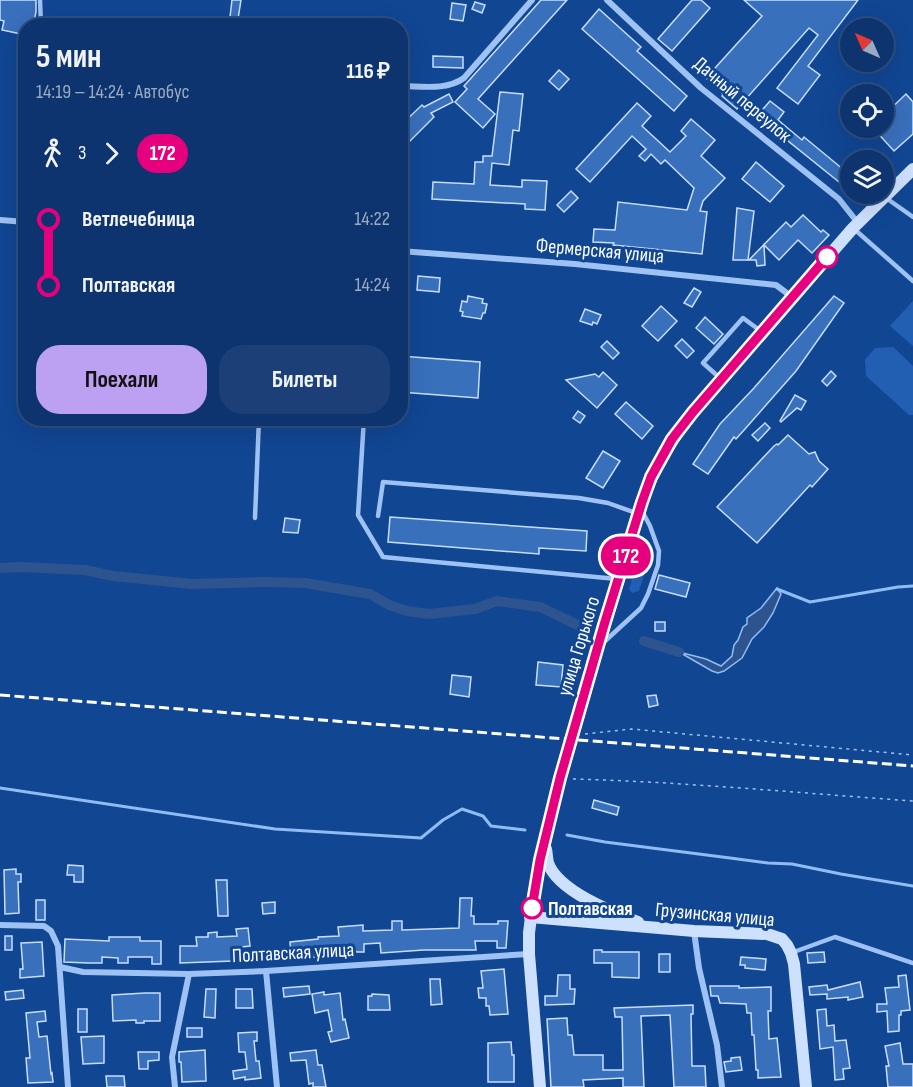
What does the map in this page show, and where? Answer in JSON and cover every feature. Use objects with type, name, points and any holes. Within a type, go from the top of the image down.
[{"type":"main road","name":"улица Горького","points":[[894,187],[913,169]]},
{"type":"main road","name":"улица Горького","points":[[540,1087],[529,954],[530,917],[534,893],[560,778],[618,579],[651,477],[672,439],[693,412],[792,297],[877,204]]},
{"type":"main road","points":[[546,833],[549,864],[562,881],[596,904],[638,922],[662,928]]},
{"type":"main road","name":"Грузинская улица","points":[[530,917],[694,931],[767,934],[782,939],[791,952],[794,964],[806,1087]]},
{"type":"street","points":[[408,86],[445,87],[457,83],[464,78],[532,0]]},
{"type":"street","name":"Дачный переулок","points":[[607,0],[701,88],[839,199],[856,226]]},
{"type":"street","points":[[0,220],[18,221]]},
{"type":"street","name":"Фермерская улица","points":[[408,251],[575,264],[776,285],[792,297]]},
{"type":"street","points":[[0,925],[44,926],[51,931],[58,946],[68,1087]]},
{"type":"street","points":[[694,931],[699,968],[717,1045],[722,1087]]},
{"type":"street","name":"Полтавская улица","points":[[60,967],[82,972],[189,974],[529,954]]},
{"type":"street","points":[[266,971],[277,1087]]},
{"type":"street","points":[[175,1087],[172,1057],[189,974]]},
{"type":"lane","points":[[40,0],[41,18]]},
{"type":"lane","points":[[894,204],[913,217]]},
{"type":"lane","points":[[856,226],[913,280]]},
{"type":"lane","points":[[721,379],[703,363],[743,318],[762,332]]},
{"type":"lane","points":[[255,518],[260,426]]},
{"type":"lane","points":[[364,426],[358,515],[383,557],[618,579]]},
{"type":"lane","points":[[378,516],[383,482],[579,498],[639,511],[655,539],[658,565],[641,608],[598,648]]},
{"type":"lane","points":[[791,952],[835,937],[913,963]]},
{"type":"path","points":[[572,736],[631,729],[913,755]]},
{"type":"path","points":[[560,778],[712,785],[913,801]]},
{"type":"shaded area","points":[[913,301],[913,346],[890,326]]},
{"type":"shaded area","points":[[893,347],[913,366],[913,415],[909,415],[866,376],[865,360],[875,348]]},
{"type":"shaded area","points":[[644,560],[647,566],[639,591],[632,593],[629,589],[637,562]]},
{"type":"shaded area","points":[[777,588],[781,594],[773,613],[752,639],[742,658],[724,671],[718,673],[712,671],[679,652],[706,659],[721,666],[732,656],[734,645],[743,627],[747,624],[747,618],[761,608]]},
{"type":"building","points":[[0,0],[36,0],[35,18],[18,18],[18,33],[2,30],[4,21],[0,20]]},
{"type":"building","points":[[232,0],[241,0],[238,18],[230,17]]},
{"type":"building","points":[[541,0],[567,0],[478,99],[495,114],[483,128],[455,102],[467,89],[464,86]]},
{"type":"building","points":[[692,0],[701,0],[710,8],[672,51],[658,39]]},
{"type":"building","points":[[744,0],[858,0],[844,18],[840,18],[840,24],[808,66],[820,75],[798,104],[777,88],[818,35],[809,28],[737,109],[706,78],[762,16]]},
{"type":"building","points":[[475,2],[485,5],[482,13],[472,9]]},
{"type":"building","points":[[452,3],[466,5],[463,21],[450,19]]},
{"type":"building","points":[[599,9],[641,47],[637,51],[687,96],[674,111],[582,29]]},
{"type":"building","points":[[433,56],[463,57],[463,68],[433,67]]},
{"type":"building","points":[[559,70],[569,79],[559,90],[549,81]]},
{"type":"building","points":[[500,92],[523,94],[519,131],[513,130],[509,165],[492,163],[490,185],[522,187],[522,180],[547,181],[545,210],[525,209],[525,204],[432,199],[433,182],[474,184],[475,162],[483,162],[483,156],[492,156]]},
{"type":"building","points":[[449,94],[453,102],[431,113],[434,117],[409,142],[408,118],[422,105],[424,107]]},
{"type":"building","points":[[906,94],[913,102],[913,134],[894,151],[882,138],[894,138],[894,105]]},
{"type":"building","points":[[770,101],[784,112],[778,120],[802,140],[804,137],[840,167],[839,182],[757,116]]},
{"type":"building","points":[[637,103],[651,116],[642,126],[670,152],[686,136],[681,131],[691,119],[715,140],[701,156],[725,178],[703,201],[700,211],[707,212],[702,254],[593,242],[594,229],[615,230],[618,202],[687,210],[694,188],[665,160],[661,164],[651,154],[645,161],[639,156],[646,149],[632,136],[590,182],[576,169]]},
{"type":"building","points":[[756,162],[784,186],[770,202],[742,179]]},
{"type":"building","points":[[571,191],[578,198],[564,212],[557,205]]},
{"type":"building","points":[[737,208],[754,211],[748,260],[733,260]]},
{"type":"building","points":[[803,215],[821,232],[823,230],[829,235],[812,253],[798,240],[779,260],[764,245],[765,265],[757,266],[756,260],[749,260],[786,222],[791,227]]},
{"type":"building","points":[[418,276],[440,278],[439,292],[417,290]]},
{"type":"building","points":[[694,288],[701,292],[692,307],[684,303]]},
{"type":"building","points":[[468,296],[483,299],[482,303],[487,304],[481,319],[462,316],[463,312],[460,311],[462,301],[467,302]]},
{"type":"building","points":[[834,296],[844,303],[796,371],[736,439],[734,437],[708,474],[693,464],[720,424]]},
{"type":"building","points":[[661,306],[677,321],[658,341],[642,326]]},
{"type":"building","points":[[585,309],[601,315],[597,324],[593,322],[592,325],[580,321]]},
{"type":"building","points":[[705,317],[723,334],[714,344],[696,328]]},
{"type":"building","points":[[682,339],[694,351],[687,358],[675,346]]},
{"type":"building","points":[[607,341],[619,353],[613,359],[601,347]]},
{"type":"building","points":[[408,357],[480,362],[478,398],[408,393]]},
{"type":"building","points":[[831,371],[836,376],[827,386],[822,381]]},
{"type":"building","points":[[603,372],[617,385],[597,408],[566,380],[595,374],[599,377]]},
{"type":"building","points":[[795,395],[806,401],[801,410],[797,408],[781,422],[780,421]]},
{"type":"building","points":[[626,402],[653,426],[642,439],[615,414]]},
{"type":"building","points":[[578,411],[585,416],[580,423],[573,418]]},
{"type":"building","points":[[765,423],[770,428],[758,441],[752,435]]},
{"type":"building","points":[[788,435],[809,454],[815,452],[819,461],[828,469],[812,487],[810,485],[757,543],[717,507],[774,446]]},
{"type":"building","points":[[603,451],[620,461],[603,488],[586,478]]},
{"type":"building","points":[[390,517],[587,531],[586,551],[539,548],[539,554],[388,542]]},
{"type":"building","points":[[285,518],[300,520],[298,533],[283,532]]},
{"type":"building","points":[[659,575],[690,583],[686,597],[655,589]]},
{"type":"building","points":[[655,622],[665,622],[665,631],[655,631]]},
{"type":"building","points":[[538,662],[563,665],[561,687],[536,685]]},
{"type":"building","points":[[452,675],[471,677],[469,697],[450,694]]},
{"type":"building","points":[[656,695],[658,705],[649,707],[647,696]]},
{"type":"building","points":[[594,800],[619,807],[617,815],[592,808]]},
{"type":"building","points":[[68,865],[83,866],[83,882],[74,882],[74,875],[67,875]]},
{"type":"building","points":[[16,869],[16,874],[21,874],[21,882],[18,882],[19,913],[5,914],[4,870]]},
{"type":"building","points":[[216,880],[227,880],[228,916],[218,916]]},
{"type":"building","points":[[460,898],[472,898],[471,916],[474,916],[474,924],[498,924],[498,921],[508,921],[506,948],[497,948],[497,941],[475,941],[476,950],[381,953],[380,943],[364,944],[364,952],[356,952],[355,949],[329,951],[329,956],[291,959],[290,942],[339,936],[338,927],[363,925],[363,931],[392,930],[392,921],[402,921],[402,930],[459,928]]},
{"type":"building","points":[[36,900],[45,900],[45,920],[36,920]]},
{"type":"building","points":[[275,902],[275,913],[263,914],[262,903]]},
{"type":"building","points":[[248,928],[250,946],[232,948],[233,961],[180,963],[180,946],[197,946],[196,937],[208,937],[208,933],[217,932],[217,937],[237,936],[236,929]]},
{"type":"building","points":[[5,936],[12,936],[12,950],[5,950]]},
{"type":"building","points":[[109,937],[140,937],[140,941],[161,941],[161,964],[152,964],[152,957],[128,957],[128,963],[118,963],[118,958],[102,957],[102,963],[64,962],[65,939],[109,941]]},
{"type":"building","points":[[42,942],[44,976],[20,978],[20,969],[23,969],[21,943]]},
{"type":"building","points":[[594,950],[639,952],[639,978],[612,977],[612,963],[594,963]]},
{"type":"building","points":[[824,952],[825,962],[808,963],[807,953]]},
{"type":"building","points":[[659,954],[670,954],[670,972],[659,972]]},
{"type":"building","points":[[741,957],[766,959],[765,970],[745,968],[745,965],[740,965]]},
{"type":"building","points":[[504,969],[508,1014],[490,1015],[489,1006],[486,1006],[486,998],[479,998],[478,988],[483,988],[481,971]]},
{"type":"building","points":[[558,975],[570,975],[570,989],[575,989],[574,1004],[545,1005],[545,996],[557,996]]},
{"type":"building","points":[[906,975],[910,1010],[901,1011],[899,1031],[888,1032],[887,1011],[877,1012],[877,1004],[887,1004],[885,988],[899,987],[898,976]]},
{"type":"building","points":[[430,979],[440,979],[442,1004],[431,1005]]},
{"type":"building","points":[[860,982],[863,997],[848,1000],[848,997],[827,999],[827,994],[810,995],[809,987],[827,985],[828,990]]},
{"type":"building","points":[[309,986],[310,994],[284,997],[283,988]]},
{"type":"building","points":[[710,986],[771,987],[771,1011],[768,1011],[769,1039],[777,1038],[781,1077],[758,1078],[751,1013],[747,1013],[746,1004],[720,1003],[718,996],[711,996]]},
{"type":"building","points":[[206,989],[216,989],[215,1018],[204,1017]]},
{"type":"building","points":[[236,989],[252,989],[253,1008],[236,1008]]},
{"type":"building","points":[[23,990],[24,998],[6,1000],[5,992]]},
{"type":"building","points":[[324,992],[324,995],[340,993],[343,1020],[345,1019],[349,1038],[331,1042],[328,1032],[332,1031],[328,1010],[315,1013],[312,994]]},
{"type":"building","points":[[160,993],[160,1021],[136,1023],[136,1020],[113,1021],[112,995]]},
{"type":"building","points":[[372,994],[389,995],[390,1010],[368,1010],[368,996]]},
{"type":"building","points":[[693,1005],[693,1014],[691,1014],[692,1066],[705,1066],[706,1087],[674,1087],[670,1015],[641,1016],[644,1087],[623,1087],[623,1078],[583,1080],[584,1087],[551,1087],[547,1019],[567,1018],[568,1035],[572,1035],[574,1055],[603,1055],[603,1070],[623,1070],[622,1017],[615,1017],[614,1008]]},
{"type":"building","points":[[78,1009],[87,1009],[87,1032],[78,1032]]},
{"type":"building","points":[[826,1009],[827,1026],[834,1025],[835,1041],[846,1040],[850,1068],[843,1069],[844,1079],[835,1080],[833,1047],[820,1049],[817,1010]]},
{"type":"building","points":[[45,1011],[46,1021],[37,1022],[39,1037],[47,1036],[53,1082],[28,1083],[26,1058],[30,1058],[26,1013]]},
{"type":"building","points":[[187,1028],[202,1028],[202,1037],[187,1037]]},
{"type":"building","points":[[257,1032],[257,1041],[254,1041],[261,1078],[234,1079],[233,1071],[247,1069],[245,1052],[239,1052],[238,1033]]},
{"type":"building","points":[[104,1036],[104,1063],[83,1064],[81,1037]]},
{"type":"building","points":[[511,1042],[512,1055],[514,1055],[514,1082],[488,1082],[488,1043]]},
{"type":"building","points":[[900,1043],[903,1064],[913,1064],[913,1087],[888,1087],[886,1066],[889,1066],[885,1046]]},
{"type":"building","points":[[205,1050],[206,1081],[182,1082],[179,1052]]},
{"type":"building","points":[[316,1050],[318,1065],[322,1065],[326,1087],[313,1087],[313,1083],[309,1084],[306,1060],[291,1061],[290,1053]]},
{"type":"building","points":[[138,1052],[159,1052],[159,1060],[148,1061],[148,1069],[139,1069]]},
{"type":"building","points":[[740,1057],[742,1070],[726,1072],[724,1062]]},
{"type":"building","points":[[106,1076],[124,1076],[125,1087],[107,1087]]},
{"type":"waterway","points":[[0,568],[85,570],[113,576],[193,584],[305,583],[370,594],[389,605],[407,611],[429,614],[475,609],[497,601],[540,607],[584,628]]},
{"type":"waterway","points":[[777,589],[810,602],[913,586]]},
{"type":"waterway","points":[[644,641],[679,652]]},
{"type":"waterway","points":[[0,788],[275,829],[421,838],[443,820],[462,809],[483,816],[491,826],[525,830]]},
{"type":"waterway","points":[[567,835],[605,842],[768,863],[792,864],[913,886]]},
{"type":"railway","points":[[0,695],[913,766]]},
{"type":"bus line","name":"172","points":[[532,908],[540,860],[560,778],[604,625],[651,477],[672,439],[693,412],[827,257]]},
{"type":"place","name":"Полтавская","points":[[532,908]]}]
